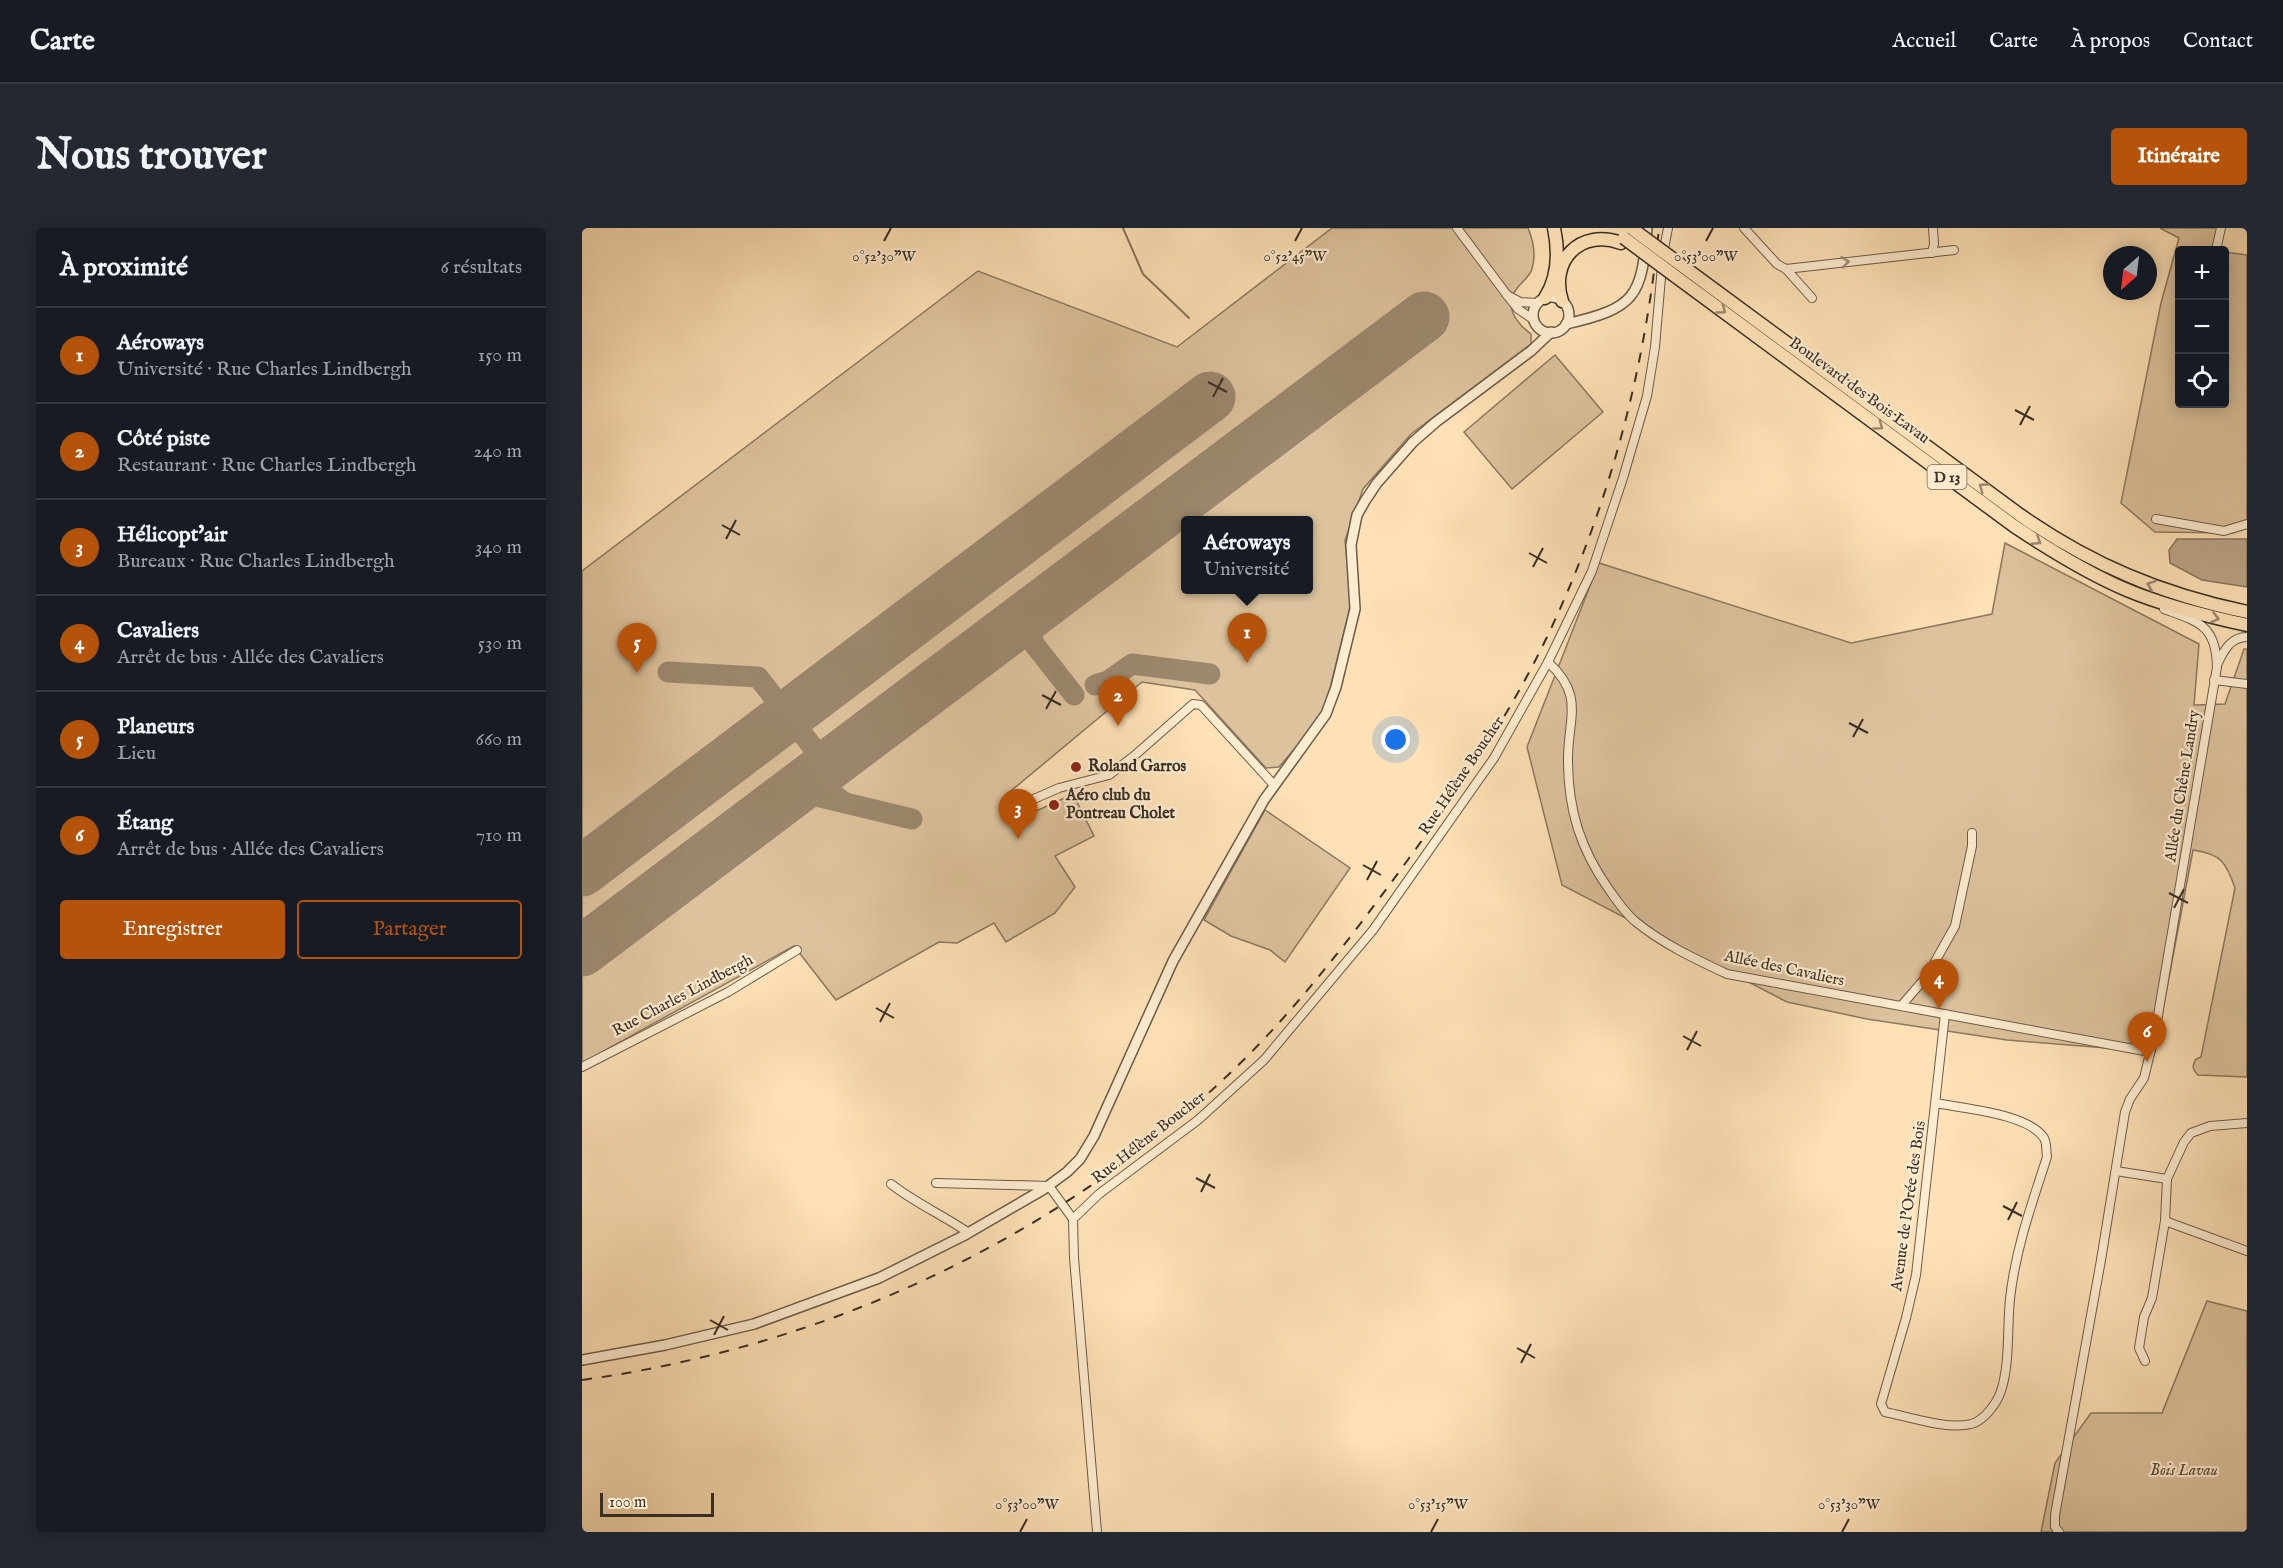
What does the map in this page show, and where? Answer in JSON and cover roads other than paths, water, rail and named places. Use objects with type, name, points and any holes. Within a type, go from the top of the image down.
[{"type":"main road","points":[[1541,300],[1554,279],[1557,258],[1554,228]]},
{"type":"main road","name":"D 13","points":[[1611,228],[1625,236]]},
{"type":"main road","points":[[1565,306],[1560,288],[1563,263],[1569,250],[1584,238],[1625,236]]},
{"type":"main road","name":"Boulevard des Bois Lavau","points":[[1625,236],[1678,270],[2020,515],[2065,544],[2112,570],[2198,601],[2247,612]]},
{"type":"main road","name":"Boulevard des Bois Lavau","points":[[1678,270],[2014,526],[2060,555],[2129,591],[2176,608],[2247,626]]},
{"type":"street","points":[[1457,228],[1514,305],[1551,332]]},
{"type":"street","points":[[582,1360],[665,1345],[754,1324],[879,1278],[969,1233],[1049,1186],[1080,1159],[1094,1136],[1173,961],[1274,785],[1326,714],[1336,687],[1355,609],[1351,556],[1353,532],[1357,515],[1365,501],[1377,483],[1413,442],[1551,332],[1559,331],[1566,324],[1584,321],[1624,304],[1635,291],[1641,275],[1647,228]]},
{"type":"street","name":"Rue Hélène Boucher","points":[[1073,1220],[1099,1194],[1198,1120],[1264,1060],[1372,930],[1494,758],[1548,662],[1592,571],[1644,405],[1655,347],[1663,254],[1668,228]]},
{"type":"street","points":[[1744,228],[1812,298]]},
{"type":"street","points":[[1932,253],[1933,228]]},
{"type":"street","points":[[2217,246],[2221,228]]},
{"type":"street","points":[[1786,269],[1954,250]]},
{"type":"street","points":[[1507,295],[1520,302],[1557,298],[1565,306],[1584,317],[1593,317]]},
{"type":"street","points":[[1536,346],[1534,311],[1541,300]]},
{"type":"street","points":[[1565,306],[1566,324]]},
{"type":"street","points":[[2156,519],[2224,531],[2247,524]]},
{"type":"street","name":"Allée du Chêne Landry","points":[[2129,591],[2146,603],[2193,620],[2207,631],[2213,639],[2217,667]]},
{"type":"street","name":"Allée du Chêne Landry","points":[[2057,1530],[2055,1515],[2065,1452],[2101,1260],[2125,1112],[2130,1099],[2144,1078],[2150,1052],[2214,680],[2226,647],[2241,637],[2247,637]]},
{"type":"street","name":"Allée des Cavaliers","points":[[1548,662],[1565,682],[1573,705],[1568,756],[1569,790],[1575,822],[1584,849],[1597,873],[1634,921],[1667,944],[1727,974],[2150,1052]]},
{"type":"street","points":[[2214,680],[2247,684]]},
{"type":"street","points":[[1020,805],[1059,788],[1109,775],[1193,704],[1201,705],[1274,785]]},
{"type":"street","points":[[1901,1006],[1927,976],[1955,926],[1970,857],[1972,833]]},
{"type":"street","name":"Rue Charles Lindbergh","points":[[582,1067],[728,992],[797,950]]},
{"type":"street","name":"Avenue de l’Orée des Bois","points":[[1936,1103],[2016,1119],[2036,1130],[2045,1139],[2047,1157],[2016,1263],[2010,1298],[2001,1392],[1985,1416],[1972,1424],[1950,1425],[1885,1412],[1881,1404],[1916,1275],[1945,1014]]},
{"type":"street","points":[[2145,1360],[2139,1348],[2144,1317],[2152,1298],[2165,1221],[2167,1179],[2184,1142],[2191,1133],[2210,1126],[2247,1123]]},
{"type":"street","points":[[2116,1171],[2167,1179]]},
{"type":"street","points":[[891,1184],[909,1198],[947,1217],[969,1233]]},
{"type":"street","points":[[936,1184],[1049,1186]]},
{"type":"street","points":[[1049,1186],[1073,1220],[1074,1257],[1097,1532]]},
{"type":"street","points":[[2165,1221],[2247,1251]]},
{"type":"waterway","points":[[1123,228],[1143,274],[1189,318]]},
{"type":"railway","points":[[582,1380],[671,1364],[759,1342],[845,1313],[928,1278],[1008,1237],[1085,1189],[1158,1136],[1227,1076],[1276,1026],[1344,945],[1445,807],[1500,724],[1547,637],[1589,538],[1621,437],[1644,334],[1659,228]]},
{"type":"place","name":"Aéroways","points":[[1247,663]]},
{"type":"place","name":"Planeurs","points":[[637,673]]},
{"type":"place","name":"Côté piste","points":[[1118,726]]},
{"type":"place","name":"Roland Garros","points":[[1076,767]]},
{"type":"place","name":"Aéro club du Pontreau Cholet","points":[[1054,805]]},
{"type":"place","name":"Hélicopt'air","points":[[1018,839]]},
{"type":"place","name":"Cavaliers","points":[[1939,1009]]},
{"type":"place","name":"Étang","points":[[2147,1062]]},
{"type":"park label","name":"Bois Lavau","points":[[2184,1471]]}]
